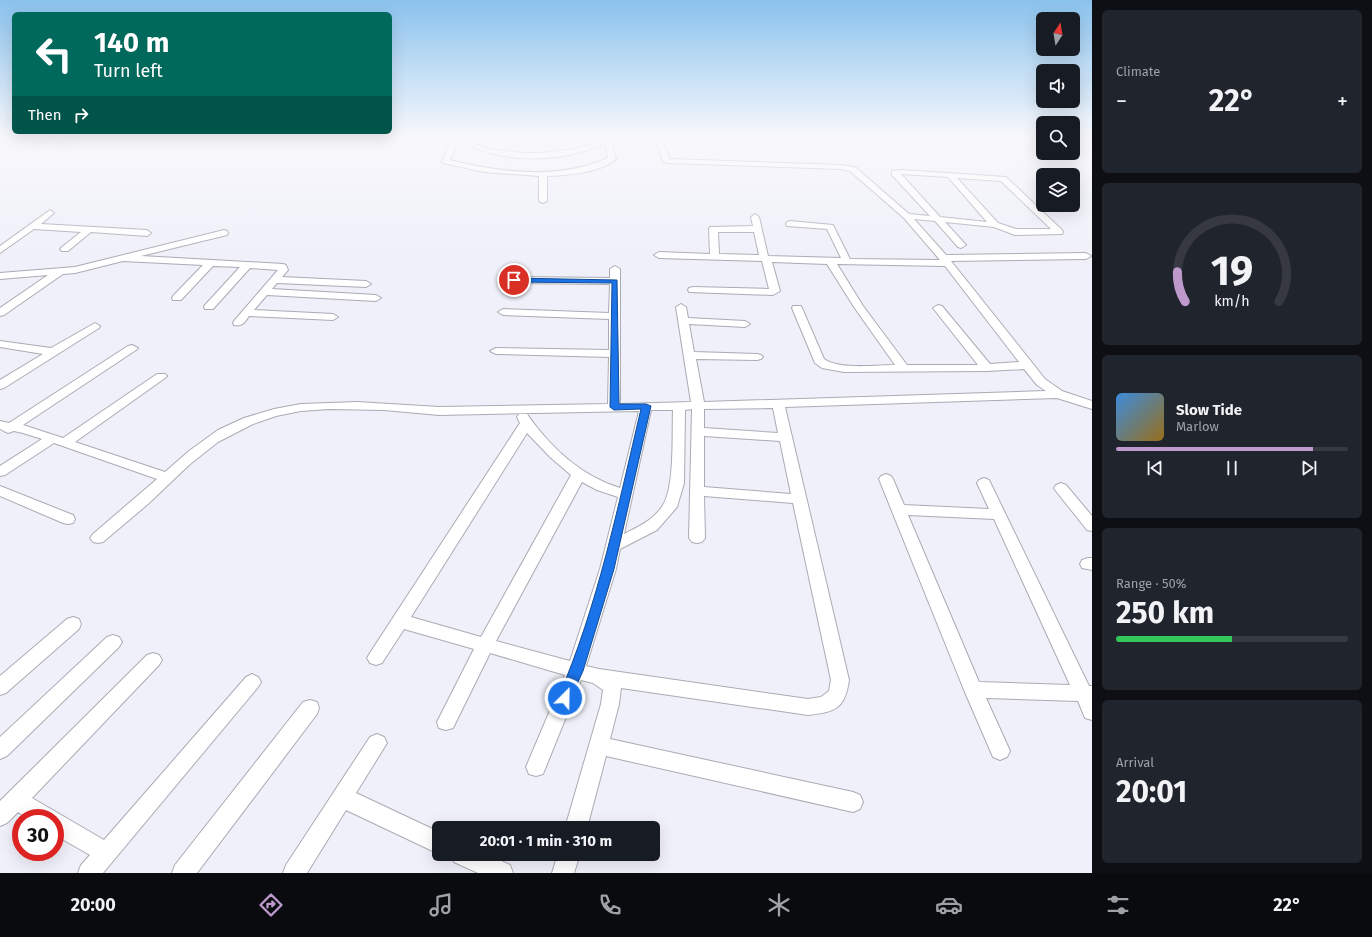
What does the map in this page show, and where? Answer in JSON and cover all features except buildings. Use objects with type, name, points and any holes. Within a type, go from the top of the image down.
[{"type":"street","points":[[543,178],[543,201]]},
{"type":"street","points":[[862,178],[906,216],[946,260],[1041,382],[1058,394],[1092,405]]},
{"type":"street","points":[[899,178],[961,245]]},
{"type":"street","points":[[953,178],[995,225]]},
{"type":"street","points":[[906,216],[995,225],[1015,232],[1059,232],[1007,181],[992,178]]},
{"type":"street","points":[[0,250],[50,213]]},
{"type":"street","points":[[693,290],[775,291],[755,217]]},
{"type":"street","points":[[790,224],[830,227],[847,262]]},
{"type":"street","points":[[32,226],[147,233]]},
{"type":"street","points":[[715,256],[712,229],[758,229]]},
{"type":"street","points":[[65,248],[88,230]]},
{"type":"street","points":[[0,276],[60,272],[224,233]]},
{"type":"street","points":[[659,255],[847,262],[1086,256]]},
{"type":"street","points":[[121,258],[283,267],[283,270],[238,323]]},
{"type":"street","points":[[830,261],[859,307],[904,369]]},
{"type":"street","points":[[177,298],[211,263]]},
{"type":"street","points":[[210,307],[249,264]]},
{"type":"street","points":[[614,407],[615,269]]},
{"type":"street","points":[[0,313],[60,272]]},
{"type":"street","points":[[274,280],[366,284]]},
{"type":"street","points":[[514,280],[615,281]]},
{"type":"street","points":[[264,292],[376,298]]},
{"type":"street","points":[[681,307],[698,405],[697,538]]},
{"type":"street","points":[[797,308],[819,361],[826,366],[844,369],[904,369],[988,368],[1027,365]]},
{"type":"street","points":[[938,308],[988,368]]},
{"type":"street","points":[[503,312],[615,316]]},
{"type":"street","points":[[246,313],[333,317]]},
{"type":"street","points":[[683,321],[745,324]]},
{"type":"street","points":[[0,385],[95,326]]},
{"type":"street","points":[[0,344],[54,352]]},
{"type":"street","points":[[0,434],[6,426],[132,348]]},
{"type":"street","points":[[496,351],[615,354]]},
{"type":"street","points":[[690,355],[757,357]]},
{"type":"street","points":[[0,472],[58,441],[161,376]]},
{"type":"street","points":[[98,538],[197,452],[223,433],[267,413],[321,406],[390,407],[440,410],[518,409],[778,404],[1058,394]]},
{"type":"street","points":[[400,621],[599,677],[808,707],[825,705],[838,695],[840,680],[778,404]]},
{"type":"street","points":[[536,767],[576,671],[608,569],[646,406]]},
{"type":"street","points":[[614,546],[652,526],[670,507],[676,483],[679,406]]},
{"type":"street","points":[[518,409],[526,424],[552,452],[579,474],[595,484],[626,495]]},
{"type":"street","points":[[376,658],[526,424]]},
{"type":"street","points":[[6,426],[25,429],[168,478]]},
{"type":"street","points":[[698,432],[785,437]]},
{"type":"street","points":[[446,722],[485,645],[579,474]]},
{"type":"street","points":[[886,479],[973,690],[1000,751]]},
{"type":"street","points":[[984,483],[1088,694],[1092,712]]},
{"type":"street","points":[[1061,488],[1092,526]]},
{"type":"street","points":[[0,491],[68,519]]},
{"type":"street","points":[[697,491],[799,499]]},
{"type":"street","points":[[899,510],[998,514]]},
{"type":"street","points":[[0,687],[73,624]]},
{"type":"street","points":[[0,750],[113,642]]},
{"type":"street","points":[[0,816],[153,660]]},
{"type":"street","points":[[578,821],[610,704],[612,687],[599,677]]},
{"type":"street","points":[[89,873],[252,682]]},
{"type":"street","points":[[973,690],[1088,694]]},
{"type":"street","points":[[183,873],[310,708]]},
{"type":"street","points":[[294,873],[377,743]]},
{"type":"street","points":[[598,745],[853,802]]},
{"type":"street","points":[[342,797],[432,840]]},
{"type":"street","points":[[16,800],[31,809]]},
{"type":"street","points":[[64,828],[106,853]]},
{"type":"street","points":[[477,861],[502,873]]},
{"type":"street","points":[[563,873],[567,861]]},
{"type":"route","points":[[514,280],[615,281],[614,407],[646,406],[608,569],[576,671],[565,698]]}]
